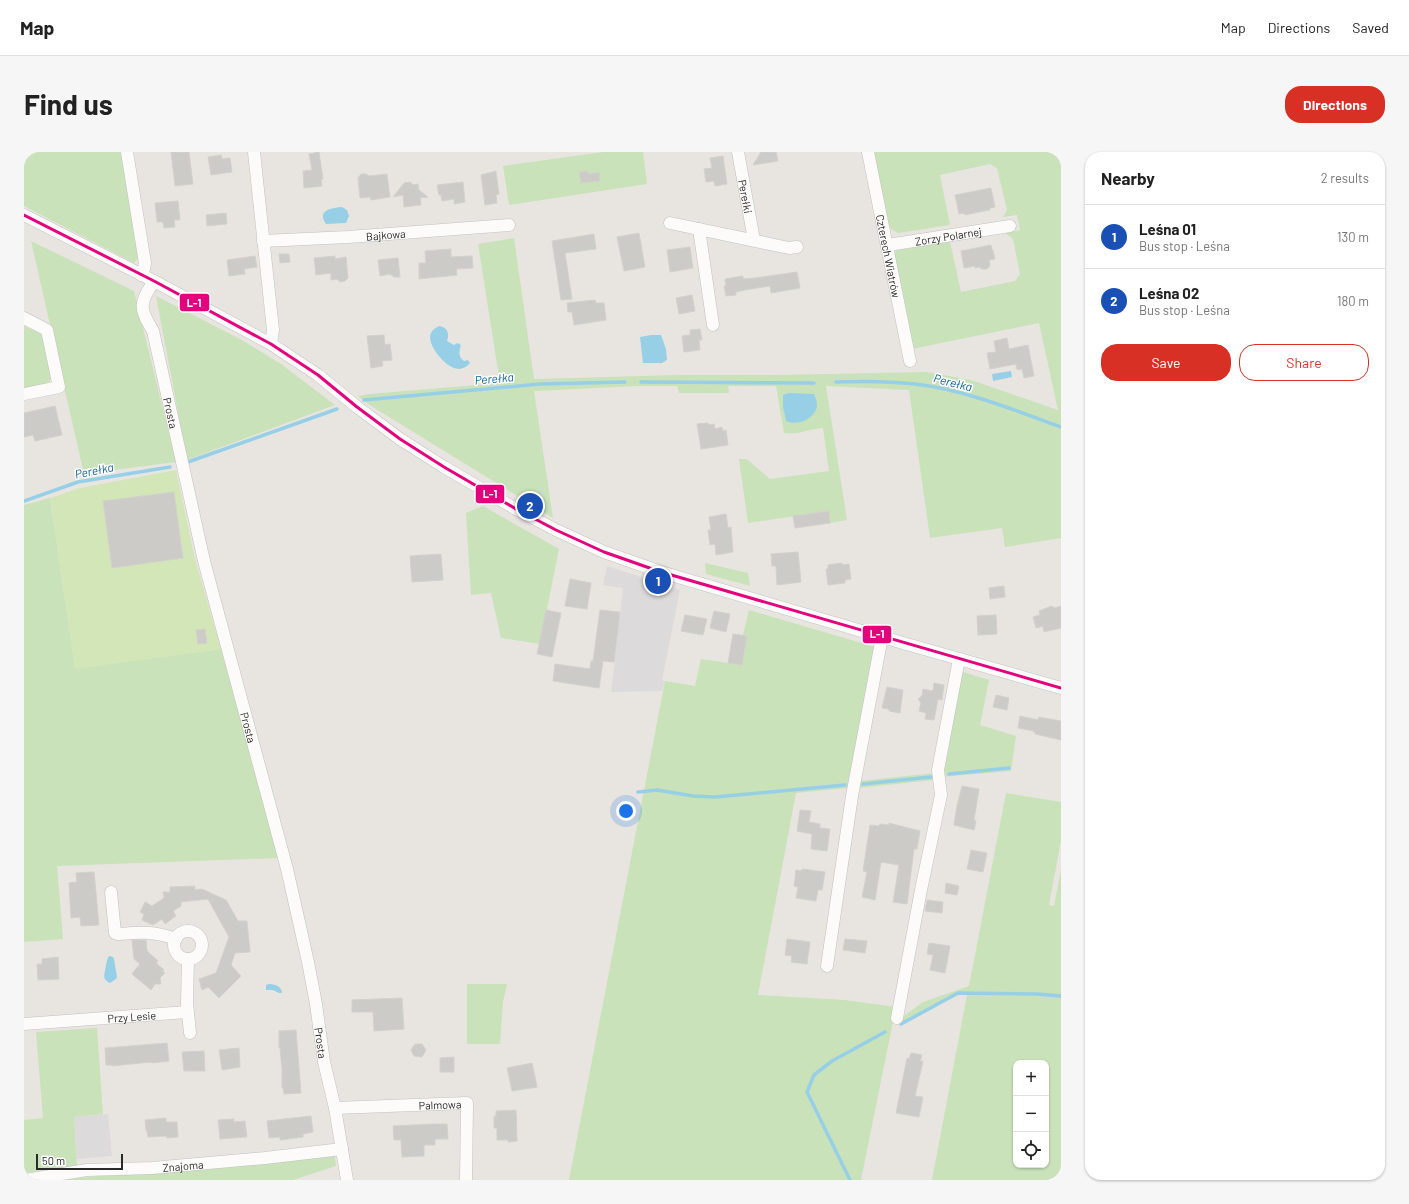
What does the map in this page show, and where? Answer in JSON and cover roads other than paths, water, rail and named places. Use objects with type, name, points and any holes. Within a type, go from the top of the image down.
[{"type":"street","points":[[127,152],[145,263],[141,275]]},
{"type":"street","points":[[254,152],[274,330],[271,344]]},
{"type":"street","name":"Perełki","points":[[738,152],[754,240]]},
{"type":"street","name":"Czterech Wiatrów","points":[[868,152],[888,245],[910,361]]},
{"type":"street","points":[[24,215],[154,281],[271,344],[318,375],[363,412],[431,459],[556,530],[604,552],[654,570],[1061,688]]},
{"type":"street","points":[[670,223],[788,248],[797,247]]},
{"type":"street","name":"Bajkowa","points":[[264,240],[348,237],[509,225]]},
{"type":"street","name":"Zorzy Polarnej","points":[[888,245],[1010,226]]},
{"type":"street","points":[[699,229],[713,325]]},
{"type":"street","name":"Prosta","points":[[154,281],[143,301],[144,315],[153,331],[204,561],[287,869],[308,962],[316,1004],[324,1062],[335,1108],[347,1180]]},
{"type":"street","points":[[24,318],[47,330],[59,387],[24,394]]},
{"type":"street","points":[[827,966],[852,796],[882,637]]},
{"type":"street","points":[[897,1018],[941,791],[938,770],[959,659]]},
{"type":"street","points":[[111,892],[115,933],[148,932],[159,933],[176,938]]},
{"type":"street","points":[[191,932],[199,936],[202,940],[202,950],[196,958],[182,958],[175,950],[174,945],[176,938],[182,933],[191,932]]},
{"type":"street","points":[[188,959],[188,1012],[190,1033]]},
{"type":"street","name":"Przy Lesie","points":[[24,1024],[188,1012]]},
{"type":"street","name":"Palmowa","points":[[335,1108],[467,1103],[466,1180]]},
{"type":"street","name":"Znajoma","points":[[24,1180],[87,1170],[160,1167],[266,1158],[342,1149]]},
{"type":"water","points":[[342,207],[347,210],[349,216],[346,223],[326,224],[323,219],[324,213],[330,209]]},
{"type":"water","points":[[439,326],[446,329],[448,335],[447,341],[454,345],[457,343],[461,345],[459,352],[461,358],[464,361],[468,360],[470,363],[466,367],[461,369],[453,368],[435,351],[431,343],[430,336],[434,329]]},
{"type":"water","points":[[661,335],[666,349],[667,360],[662,363],[643,363],[640,337]]},
{"type":"water","points":[[1011,371],[1012,377],[993,381],[992,374]]},
{"type":"water","points":[[789,393],[814,394],[817,407],[815,412],[804,421],[795,423],[786,421],[783,407],[783,395]]},
{"type":"water","points":[[109,956],[113,957],[114,959],[117,977],[110,983],[105,980],[104,976]]},
{"type":"water","points":[[269,984],[279,987],[282,993],[273,990],[266,990],[266,985]]},
{"type":"waterway","name":"Perełka","points":[[364,400],[540,384],[625,382]]},
{"type":"waterway","name":"Perełka","points":[[641,382],[814,383]]},
{"type":"waterway","name":"Perełka","points":[[836,382],[886,382],[934,387],[990,401],[1061,427]]},
{"type":"waterway","name":"Perełka","points":[[188,462],[337,409]]},
{"type":"waterway","name":"Perełka","points":[[24,501],[78,482],[170,467]]},
{"type":"waterway","points":[[949,774],[1009,768]]},
{"type":"waterway","points":[[863,784],[931,777]]},
{"type":"waterway","points":[[638,792],[657,790],[693,796],[715,797],[845,785]]},
{"type":"waterway","points":[[901,1024],[958,993],[1037,994],[1061,996]]},
{"type":"waterway","points":[[850,1180],[807,1092],[814,1075],[832,1061],[885,1032]]},
{"type":"place","name":"Leśna 02","points":[[530,506]]},
{"type":"place","name":"Leśna 01","points":[[658,581]]}]
